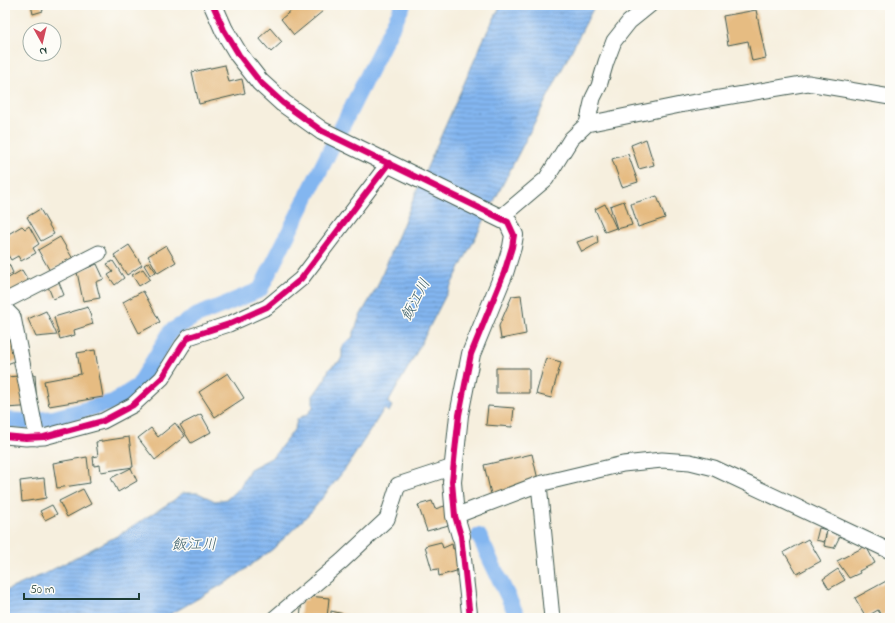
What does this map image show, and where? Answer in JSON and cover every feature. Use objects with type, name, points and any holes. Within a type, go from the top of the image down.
[{"type":"street","points":[[213,5],[224,30],[239,55],[260,82],[283,103],[322,130],[508,222],[514,235],[504,273],[471,354],[459,415],[453,467],[452,482],[455,516],[461,536],[470,618]]},
{"type":"street","points":[[587,124],[593,98],[599,86],[614,41],[629,22],[650,5]]},
{"type":"street","points":[[500,218],[546,179],[571,138],[587,124],[685,104],[808,83],[890,98]]},
{"type":"street","points":[[5,436],[37,438],[60,433],[103,421],[133,405],[162,378],[189,337],[229,324],[267,307],[301,279],[394,166]]},
{"type":"street","points":[[5,301],[99,253]]},
{"type":"street","points":[[5,309],[13,317],[37,438]]},
{"type":"street","points":[[455,516],[539,484],[623,464],[662,460],[690,462],[714,468],[890,551]]},
{"type":"street","points":[[275,618],[342,561],[387,518],[398,485],[453,467]]},
{"type":"street","points":[[539,484],[552,618]]},
{"type":"water","name":"飯江川","points":[[501,5],[595,5],[414,357],[388,403],[392,406],[389,412],[384,409],[346,468],[311,512],[273,549],[232,579],[164,618],[5,618],[5,591],[42,575],[117,536],[174,500],[182,493],[198,493],[215,501],[227,499],[240,487],[250,469],[273,457],[295,428],[297,420],[308,414],[313,407],[313,396],[325,379],[331,367],[340,361],[342,357],[342,347],[352,338],[360,316],[377,287],[418,188],[485,36]]},
{"type":"building","points":[[31,5],[41,5],[43,11],[33,14]]},
{"type":"building","points":[[298,5],[318,5],[323,11],[294,35],[281,19]]},
{"type":"building","points":[[756,10],[766,58],[752,61],[748,41],[728,45],[723,16]]},
{"type":"building","points":[[270,28],[282,42],[271,52],[259,38]]},
{"type":"building","points":[[225,65],[229,82],[242,79],[245,93],[199,104],[192,72]]},
{"type":"building","points":[[646,139],[654,165],[639,169],[631,145]]},
{"type":"building","points":[[628,154],[638,182],[622,187],[612,159]]},
{"type":"building","points":[[657,196],[665,218],[638,227],[631,204]]},
{"type":"building","points":[[624,201],[632,225],[617,229],[610,206]]},
{"type":"building","points":[[605,204],[616,228],[605,232],[595,209]]},
{"type":"building","points":[[40,209],[54,234],[41,241],[27,217]]},
{"type":"building","points":[[22,226],[25,229],[29,226],[39,244],[33,248],[36,253],[21,261],[18,256],[11,260],[5,250],[5,236]]},
{"type":"building","points":[[597,235],[598,243],[582,252],[577,242]]},
{"type":"building","points":[[60,237],[73,259],[50,271],[38,250]]},
{"type":"building","points":[[129,245],[142,265],[127,275],[114,255]]},
{"type":"building","points":[[166,245],[176,262],[158,273],[148,256]]},
{"type":"building","points":[[113,261],[124,278],[115,285],[108,275],[113,272],[107,264]]},
{"type":"building","points":[[149,262],[156,272],[150,275],[144,265]]},
{"type":"building","points":[[9,264],[13,273],[5,277],[5,266]]},
{"type":"building","points":[[97,264],[104,279],[96,282],[100,298],[83,301],[77,272]]},
{"type":"building","points":[[143,269],[150,279],[139,286],[132,275]]},
{"type":"building","points":[[22,270],[31,285],[11,298],[5,287],[5,280]]},
{"type":"building","points":[[58,280],[64,295],[53,299],[47,284]]},
{"type":"building","points":[[143,291],[160,322],[139,333],[123,302]]},
{"type":"building","points":[[521,295],[526,334],[501,339],[499,326],[512,296]]},
{"type":"building","points":[[88,307],[93,324],[74,330],[75,335],[60,339],[54,317]]},
{"type":"building","points":[[46,311],[57,335],[36,337],[28,319]]},
{"type":"building","points":[[24,335],[28,356],[7,364],[5,359],[5,341]]},
{"type":"building","points":[[95,350],[103,397],[49,406],[44,381],[81,374],[77,353]]},
{"type":"building","points":[[546,358],[561,362],[551,398],[536,394]]},
{"type":"building","points":[[496,368],[529,368],[529,393],[496,393]]},
{"type":"building","points":[[228,373],[244,398],[215,417],[199,392]]},
{"type":"building","points":[[35,375],[37,406],[5,408],[5,377]]},
{"type":"building","points":[[488,406],[514,408],[512,427],[486,425]]},
{"type":"building","points":[[201,414],[211,432],[191,443],[180,425]]},
{"type":"building","points":[[175,423],[185,436],[155,460],[138,438],[151,428],[158,437]]},
{"type":"building","points":[[129,437],[133,467],[101,472],[100,465],[94,466],[93,457],[98,456],[96,442]]},
{"type":"building","points":[[532,454],[539,484],[491,494],[484,465]]},
{"type":"building","points":[[87,457],[90,483],[57,488],[53,463]]},
{"type":"building","points":[[131,468],[137,481],[118,492],[111,478]]},
{"type":"building","points":[[44,478],[46,498],[22,502],[20,481]]},
{"type":"building","points":[[83,489],[91,504],[67,517],[59,501]]},
{"type":"building","points":[[432,501],[435,509],[451,504],[456,523],[427,531],[418,505]]},
{"type":"building","points":[[52,505],[57,514],[45,520],[40,511]]},
{"type":"building","points":[[819,528],[827,530],[824,542],[816,540]]},
{"type":"building","points":[[827,530],[840,536],[834,548],[824,546]]},
{"type":"building","points":[[808,539],[821,561],[797,574],[784,552]]},
{"type":"building","points":[[441,542],[443,548],[452,544],[453,549],[462,546],[470,567],[439,576],[438,569],[432,570],[425,546]]},
{"type":"building","points":[[866,546],[875,563],[849,578],[837,561]]},
{"type":"building","points":[[838,569],[845,580],[829,589],[823,579]]},
{"type":"building","points":[[890,579],[890,610],[881,616],[878,610],[866,617],[855,598]]},
{"type":"building","points":[[308,596],[329,598],[327,618],[300,618],[302,600],[307,600]]},
{"type":"building","points":[[331,611],[357,617],[357,618],[331,618]]},
{"type":"waterway","points":[[5,420],[25,421],[54,418],[113,402],[138,386],[171,331],[196,316],[260,290],[403,5]]},
{"type":"waterway","points":[[479,536],[518,618]]},
{"type":"cycle path","points":[[213,5],[224,30],[239,55],[260,82],[283,103],[322,131],[508,222],[514,235],[504,273],[471,354],[459,415],[452,482],[455,516],[461,536],[470,618]]},
{"type":"cycle path","points":[[5,436],[26,438],[44,437],[103,421],[133,405],[162,378],[189,337],[229,324],[267,307],[301,279],[389,163]]}]
